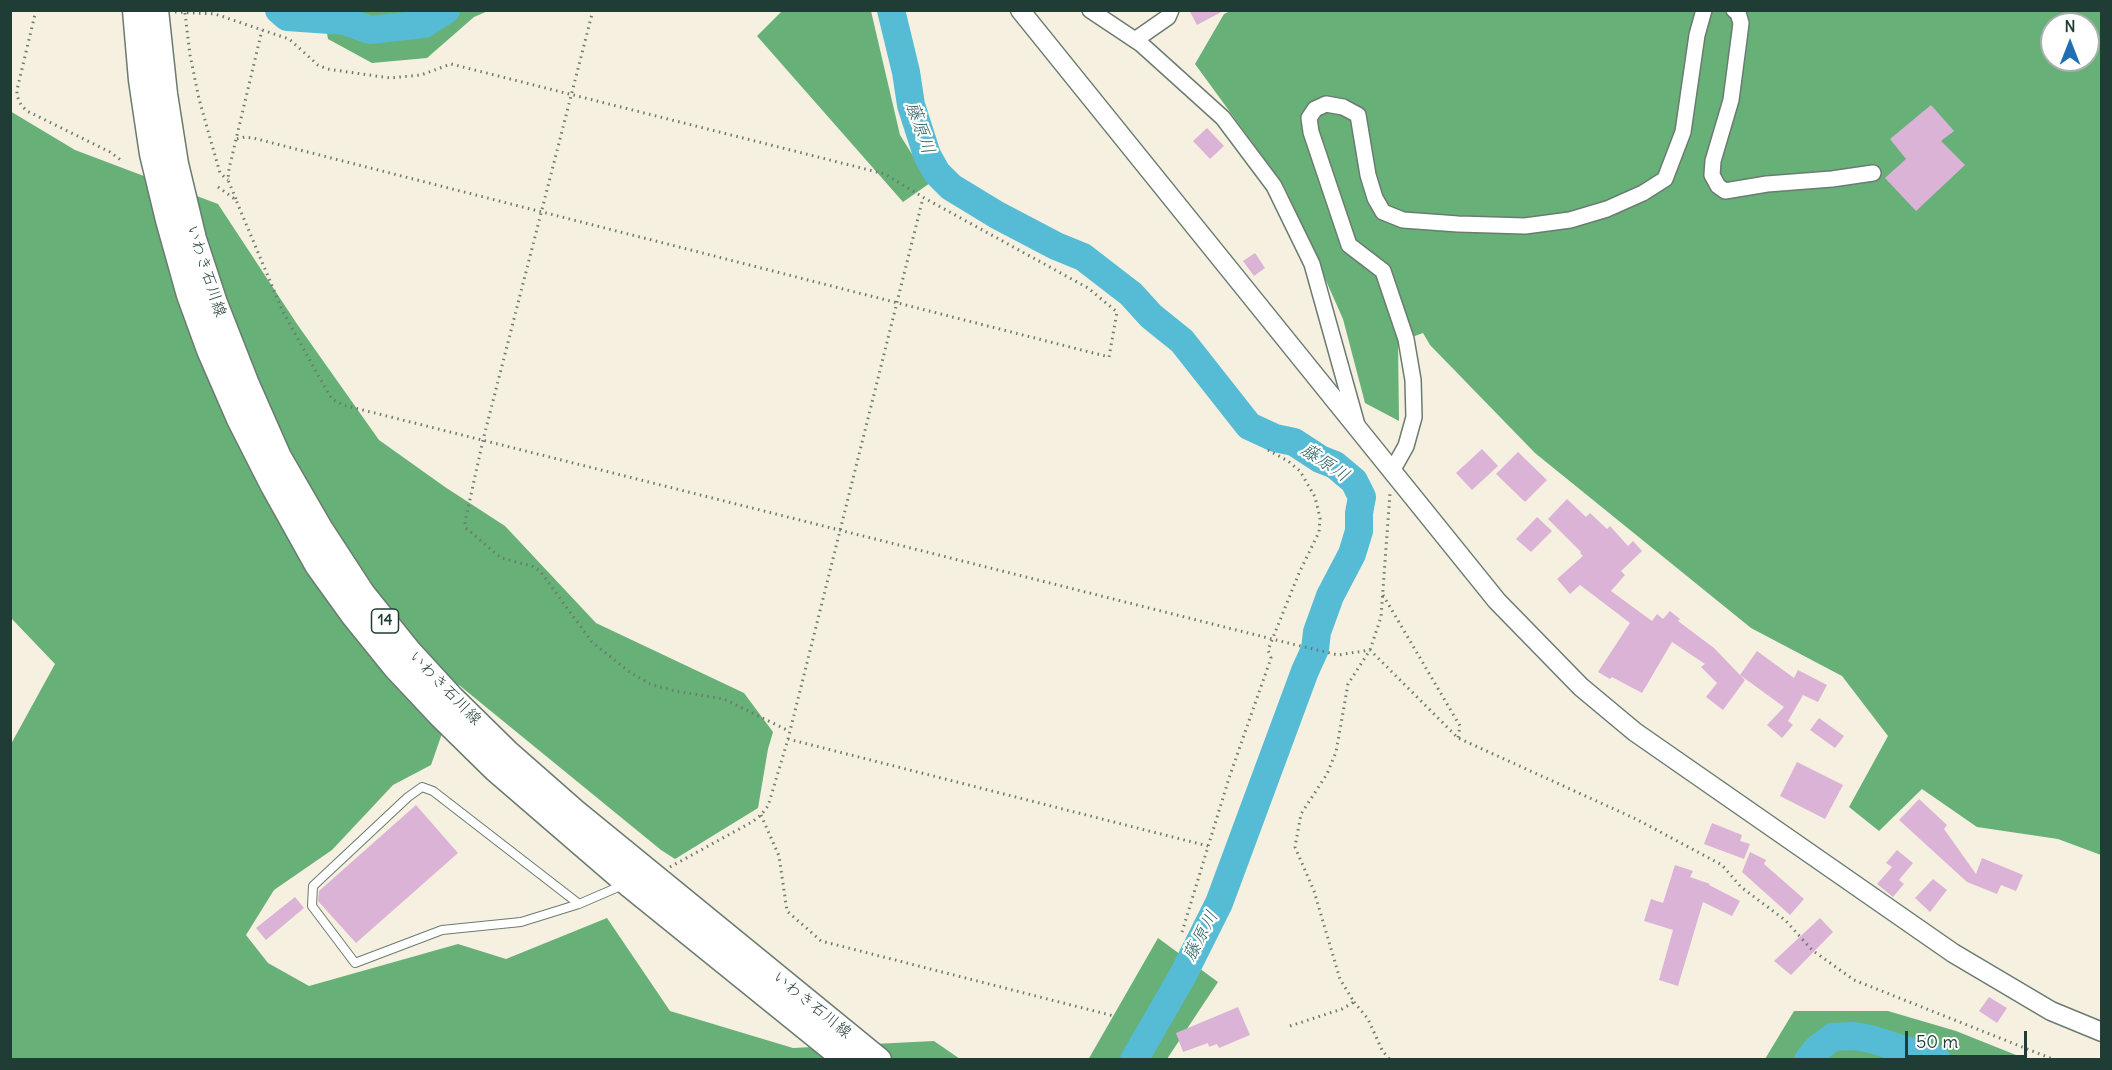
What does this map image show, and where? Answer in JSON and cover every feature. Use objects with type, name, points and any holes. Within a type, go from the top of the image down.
[{"type":"main road","name":"いわき石川線","points":[[135,10],[141,80],[152,154],[189,295],[209,350],[239,419],[311,555],[353,615],[395,667],[496,770],[627,883],[846,1059]]},
{"type":"main road","name":"いわき石川線","points":[[156,11],[165,94],[176,164],[194,239],[214,303],[279,457],[320,528],[363,594],[408,650],[452,698],[508,753],[574,811],[879,1059]]},
{"type":"street","points":[[1020,10],[1497,601],[1581,687],[1635,732],[1953,953],[2051,1011],[2102,1032]]},
{"type":"street","points":[[1090,10],[1135,40],[1223,118],[1274,186],[1312,264],[1357,426]]},
{"type":"street","points":[[1135,40],[1168,17],[1172,10]]},
{"type":"street","points":[[1392,471],[1406,446],[1414,417],[1413,380],[1406,339],[1383,271],[1349,245],[1311,132],[1310,118],[1315,109],[1326,104],[1343,107],[1358,115],[1368,175],[1375,198],[1383,212],[1403,220],[1458,224],[1525,226],[1570,220],[1616,205],[1643,193],[1665,179],[1683,132],[1697,35],[1704,10]]},
{"type":"street","points":[[1734,10],[1741,23],[1731,100],[1713,161],[1712,175],[1718,186],[1725,191],[1767,184],[1873,173]]},
{"type":"lane","points":[[579,904],[433,791],[422,787],[408,797],[313,886],[312,906],[355,963],[442,930],[521,922],[579,904],[627,883]]},
{"type":"path","points":[[36,10],[17,90],[21,105],[27,111],[110,152],[122,161]]},
{"type":"path","points":[[593,10],[483,440],[465,522],[466,528],[501,558],[532,566],[540,571],[592,642],[628,671],[650,684],[675,692],[724,699],[789,731]]},
{"type":"path","points":[[156,11],[215,15],[289,39],[318,65],[327,69],[390,78],[421,75],[451,64],[885,174],[926,200],[1088,288],[1117,312],[1109,357],[253,138],[236,139]]},
{"type":"path","points":[[185,13],[190,55],[199,99],[220,173],[228,180],[283,312],[332,399],[343,405],[1338,655],[1370,650]]},
{"type":"path","points":[[228,180],[262,30]]},
{"type":"path","points":[[218,187],[236,200]]},
{"type":"path","points":[[653,876],[761,815],[768,806],[788,740],[922,198]]},
{"type":"path","points":[[1182,932],[1229,778],[1271,658],[1268,650],[1299,573],[1319,532],[1320,518],[1315,496],[1300,471],[1268,450]]},
{"type":"path","points":[[1390,1059],[1382,1050],[1368,1019],[1340,979],[1314,891],[1296,847],[1301,814],[1327,774],[1336,752],[1348,684],[1370,650],[1381,618],[1392,471]]},
{"type":"path","points":[[1383,594],[1460,726],[1458,738]]},
{"type":"path","points":[[1370,650],[1458,738],[1636,819],[1722,865],[1741,887],[1785,920],[1812,950],[1854,980],[2055,1059]]},
{"type":"path","points":[[788,740],[1208,846]]},
{"type":"path","points":[[761,815],[779,856],[787,911],[821,941],[1114,1016]]},
{"type":"path","points":[[1290,1026],[1341,1009],[1354,1002]]},
{"type":"green space","points":[[323,10],[488,11],[474,17],[427,58],[372,63],[328,39]]},
{"type":"green space","points":[[782,11],[871,11],[900,135],[930,183],[903,202],[757,36]]},
{"type":"green space","points":[[1230,11],[2101,11],[2101,855],[2058,839],[1977,827],[1922,789],[1879,831],[1849,807],[1888,736],[1842,676],[1751,628],[1535,453],[1430,345],[1423,333],[1398,342],[1399,421],[1365,403],[1343,319],[1284,186],[1195,64],[1224,14]]},
{"type":"green space","points":[[10,111],[75,150],[218,204],[297,324],[379,440],[505,526],[596,623],[744,693],[773,732],[758,808],[675,859],[459,685],[431,765],[393,785],[332,850],[274,890],[246,935],[268,963],[309,986],[458,944],[506,959],[607,918],[670,1011],[793,1048],[934,1041],[960,1059],[11,1059],[11,744],[55,664],[11,618]]},
{"type":"green space","points":[[1158,938],[1218,982],[1167,1059],[1088,1060]]},
{"type":"green space","points":[[1794,1011],[1888,1011],[1956,1031],[2026,1059],[1765,1059]]},
{"type":"building","points":[[1189,10],[1225,10],[1197,25]]},
{"type":"building","points":[[1931,105],[1954,131],[1941,141],[1965,165],[1916,211],[1885,178],[1906,159],[1890,139]]},
{"type":"building","points":[[1207,128],[1224,146],[1210,159],[1193,141]]},
{"type":"building","points":[[1255,253],[1265,268],[1254,276],[1243,261]]},
{"type":"building","points":[[1482,449],[1498,466],[1472,490],[1456,473]]},
{"type":"building","points":[[1518,452],[1547,480],[1525,502],[1496,474]]},
{"type":"building","points":[[1567,499],[1586,517],[1590,513],[1607,529],[1610,526],[1628,546],[1633,541],[1642,551],[1621,571],[1625,575],[1611,591],[1652,621],[1657,614],[1663,619],[1670,611],[1680,619],[1678,621],[1714,648],[1745,680],[1723,710],[1706,697],[1717,683],[1701,667],[1705,664],[1672,642],[1642,693],[1598,672],[1630,623],[1580,585],[1570,594],[1557,579],[1583,556],[1548,519]]},
{"type":"building","points":[[1537,517],[1552,531],[1531,552],[1516,539]]},
{"type":"building","points":[[1757,651],[1794,678],[1798,670],[1827,685],[1818,702],[1803,695],[1788,721],[1793,725],[1782,738],[1767,725],[1784,707],[1740,675]]},
{"type":"building","points":[[1819,718],[1844,736],[1835,748],[1810,730]]},
{"type":"building","points":[[1797,762],[1843,785],[1825,819],[1780,796]]},
{"type":"building","points":[[1919,799],[1947,825],[1944,829],[1976,874],[1982,858],[2023,875],[2016,891],[2001,885],[1997,894],[1967,882],[1899,820]]},
{"type":"building","points":[[416,805],[458,853],[356,943],[318,901],[319,891]]},
{"type":"building","points":[[1712,823],[1742,835],[1740,841],[1750,844],[1744,859],[1704,844]]},
{"type":"building","points":[[1897,850],[1913,863],[1899,880],[1904,884],[1893,897],[1877,884],[1892,867],[1886,863]]},
{"type":"building","points":[[1750,852],[1766,860],[1764,864],[1804,899],[1790,915],[1742,872]]},
{"type":"building","points":[[1675,865],[1693,871],[1690,877],[1710,884],[1740,901],[1732,916],[1703,902],[1678,986],[1659,980],[1673,930],[1644,921],[1651,899],[1663,903]]},
{"type":"building","points":[[1933,879],[1947,890],[1930,912],[1915,898]]},
{"type":"building","points":[[295,897],[304,908],[266,940],[256,928]]},
{"type":"building","points":[[1820,918],[1833,932],[1791,975],[1774,961]]},
{"type":"building","points":[[1989,997],[2007,1008],[1997,1023],[1979,1011]]},
{"type":"building","points":[[1238,1007],[1250,1035],[1219,1048],[1217,1044],[1209,1047],[1208,1043],[1183,1052],[1176,1033]]},
{"type":"waterway","name":"藤原川","points":[[279,10],[287,17],[345,21],[370,30],[424,24],[446,10]]},
{"type":"waterway","name":"藤原川","points":[[891,10],[906,72],[911,105],[927,155],[937,173],[951,187],[997,215],[1056,246],[1083,257],[1131,294],[1151,316],[1182,341],[1249,426],[1275,438],[1294,442],[1320,459],[1335,465],[1354,481],[1362,497],[1359,531],[1352,554],[1330,596],[1317,632],[1315,649],[1219,903],[1183,975],[1134,1060]]},
{"type":"waterway","name":"藤原川","points":[[1808,1060],[1817,1049],[1833,1037],[1854,1036],[1871,1039],[1937,1060]]}]
